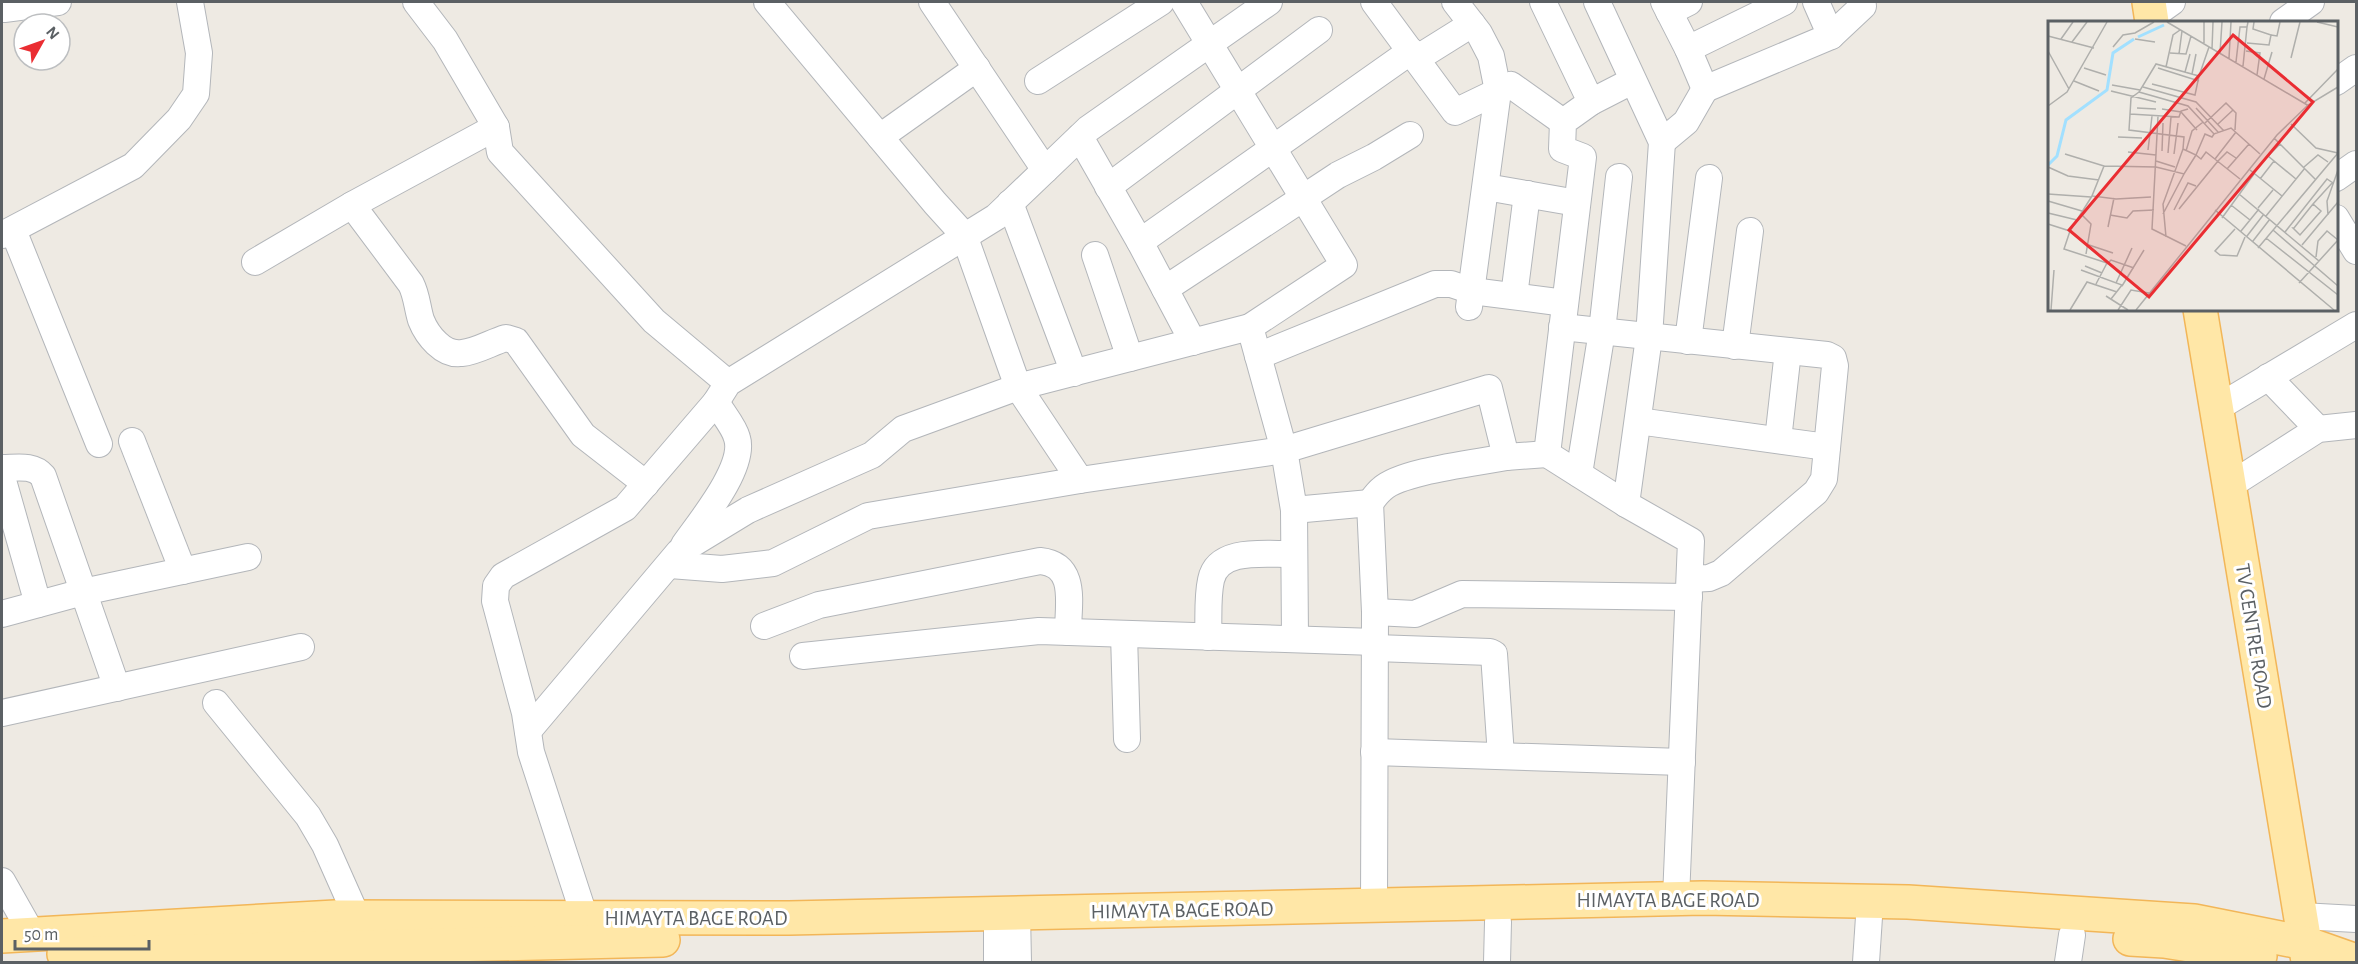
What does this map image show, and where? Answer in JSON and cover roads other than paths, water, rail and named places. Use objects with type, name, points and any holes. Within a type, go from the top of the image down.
[{"type":"main road","name":"TV CENTRE ROAD","points":[[2200,310],[2300,946]]},
{"type":"main road","name":"HIMAYTA BAGE ROAD","points":[[17,935],[288,934],[357,917],[789,918],[1007,936],[1374,905],[1676,898],[1870,912],[2194,921],[2356,961]]},
{"type":"main road","points":[[2,957],[288,934],[1007,936],[1870,912],[2070,949],[2164,941],[2244,953],[2300,946]]},
{"type":"street","points":[[2,7],[58,2]]},
{"type":"street","points":[[99,444],[7,232],[134,166],[180,119],[195,94],[199,54],[190,2]]},
{"type":"street","points":[[416,2],[445,40],[496,127],[500,152],[722,392],[738,439],[736,461],[724,489],[674,559],[528,731]]},
{"type":"street","points":[[767,2],[934,203],[964,235],[1018,387],[1080,480]]},
{"type":"street","points":[[932,2],[1045,170]]},
{"type":"street","points":[[1038,81],[1161,2]]},
{"type":"street","points":[[674,559],[748,510],[872,455],[903,429],[1018,387],[1250,327],[1344,265],[1184,2]]},
{"type":"street","points":[[585,918],[531,752],[525,713],[495,601],[496,586],[503,576],[625,508],[722,392],[964,235],[996,217],[1080,137],[1269,2]]},
{"type":"street","points":[[1374,2],[1455,112],[1511,85],[1563,122]]},
{"type":"street","points":[[1455,2],[1472,24],[1491,56],[1498,91],[1471,299]]},
{"type":"street","points":[[1543,2],[1591,102]]},
{"type":"street","points":[[1597,2],[1662,142],[1649,337],[1626,504]]},
{"type":"street","points":[[1688,49],[1784,2]]},
{"type":"street","points":[[1816,2],[1831,36]]},
{"type":"street","points":[[2284,21],[2311,2]]},
{"type":"street","points":[[1662,142],[1686,122],[1705,89],[1831,36],[1866,3]]},
{"type":"street","points":[[1674,5],[1688,49],[1705,89]]},
{"type":"street","points":[[1140,242],[1274,148],[1413,55],[1472,24]]},
{"type":"street","points":[[1108,188],[1319,30]]},
{"type":"street","points":[[880,137],[976,68]]},
{"type":"street","points":[[2337,81],[2356,68]]},
{"type":"street","points":[[1563,122],[1591,102],[1632,81]]},
{"type":"street","points":[[1547,454],[1582,157],[1562,149],[1563,122]]},
{"type":"street","points":[[255,262],[352,205],[496,127]]},
{"type":"street","points":[[1165,289],[1338,175],[1410,135]]},
{"type":"street","points":[[1080,137],[1140,242],[1193,342]]},
{"type":"street","points":[[2337,177],[2356,164]]},
{"type":"street","points":[[1579,474],[1602,331],[1619,177]]},
{"type":"street","points":[[1688,341],[1709,178]]},
{"type":"street","points":[[1485,187],[1577,203]]},
{"type":"street","points":[[1514,296],[1527,194]]},
{"type":"street","points":[[1010,203],[1074,373]]},
{"type":"street","points":[[352,205],[411,284],[416,294],[425,329],[434,340],[447,351],[463,354],[506,338],[516,341],[583,435],[646,484]]},
{"type":"street","points":[[2337,220],[2356,251]]},
{"type":"street","points":[[1736,346],[1750,231]]},
{"type":"street","points":[[1095,255],[1130,358]]},
{"type":"street","points":[[1258,356],[1435,284],[1450,284],[1471,299],[1514,296],[1602,331],[1827,355],[1833,358],[1824,478],[1816,492],[1721,573],[1689,588],[1462,594],[1419,613],[1375,612]]},
{"type":"street","points":[[2217,408],[2356,325]]},
{"type":"street","points":[[1250,327],[1284,450],[1294,510],[1294,639]]},
{"type":"street","points":[[1778,440],[1788,351]]},
{"type":"street","points":[[2268,377],[2318,429]]},
{"type":"street","points":[[674,559],[722,569],[773,563],[868,516],[1080,480],[1284,450],[1489,388],[1506,457]]},
{"type":"street","points":[[1638,421],[1827,447]]},
{"type":"street","points":[[2229,486],[2318,429],[2356,425]]},
{"type":"street","points":[[132,441],[183,571]]},
{"type":"street","points":[[1374,905],[1375,612],[1370,504],[1382,489],[1392,482],[1412,476],[1506,457],[1547,454],[1626,504],[1691,541],[1676,898]]},
{"type":"street","points":[[2,468],[32,468],[38,470],[43,476],[117,688]]},
{"type":"street","points":[[2,477],[38,604]]},
{"type":"street","points":[[1294,510],[1370,504]]},
{"type":"street","points":[[1208,636],[1211,578],[1219,564],[1238,555],[1294,554]]},
{"type":"street","points":[[2,615],[83,592],[248,557]]},
{"type":"street","points":[[764,626],[819,605],[1040,561],[1050,562],[1059,567],[1067,578],[1068,633]]},
{"type":"street","points":[[803,656],[1039,631],[1294,639],[1494,654],[1502,756]]},
{"type":"street","points":[[1124,634],[1127,739]]},
{"type":"street","points":[[2,713],[301,647]]},
{"type":"street","points":[[216,703],[308,816],[325,844],[357,917]]},
{"type":"street","points":[[1374,752],[1682,762]]},
{"type":"street","points":[[2,882],[17,935]]},
{"type":"street","points":[[1866,963],[1870,912]]},
{"type":"street","points":[[2300,946],[2356,919]]},
{"type":"street","points":[[1497,963],[1498,922]]}]
